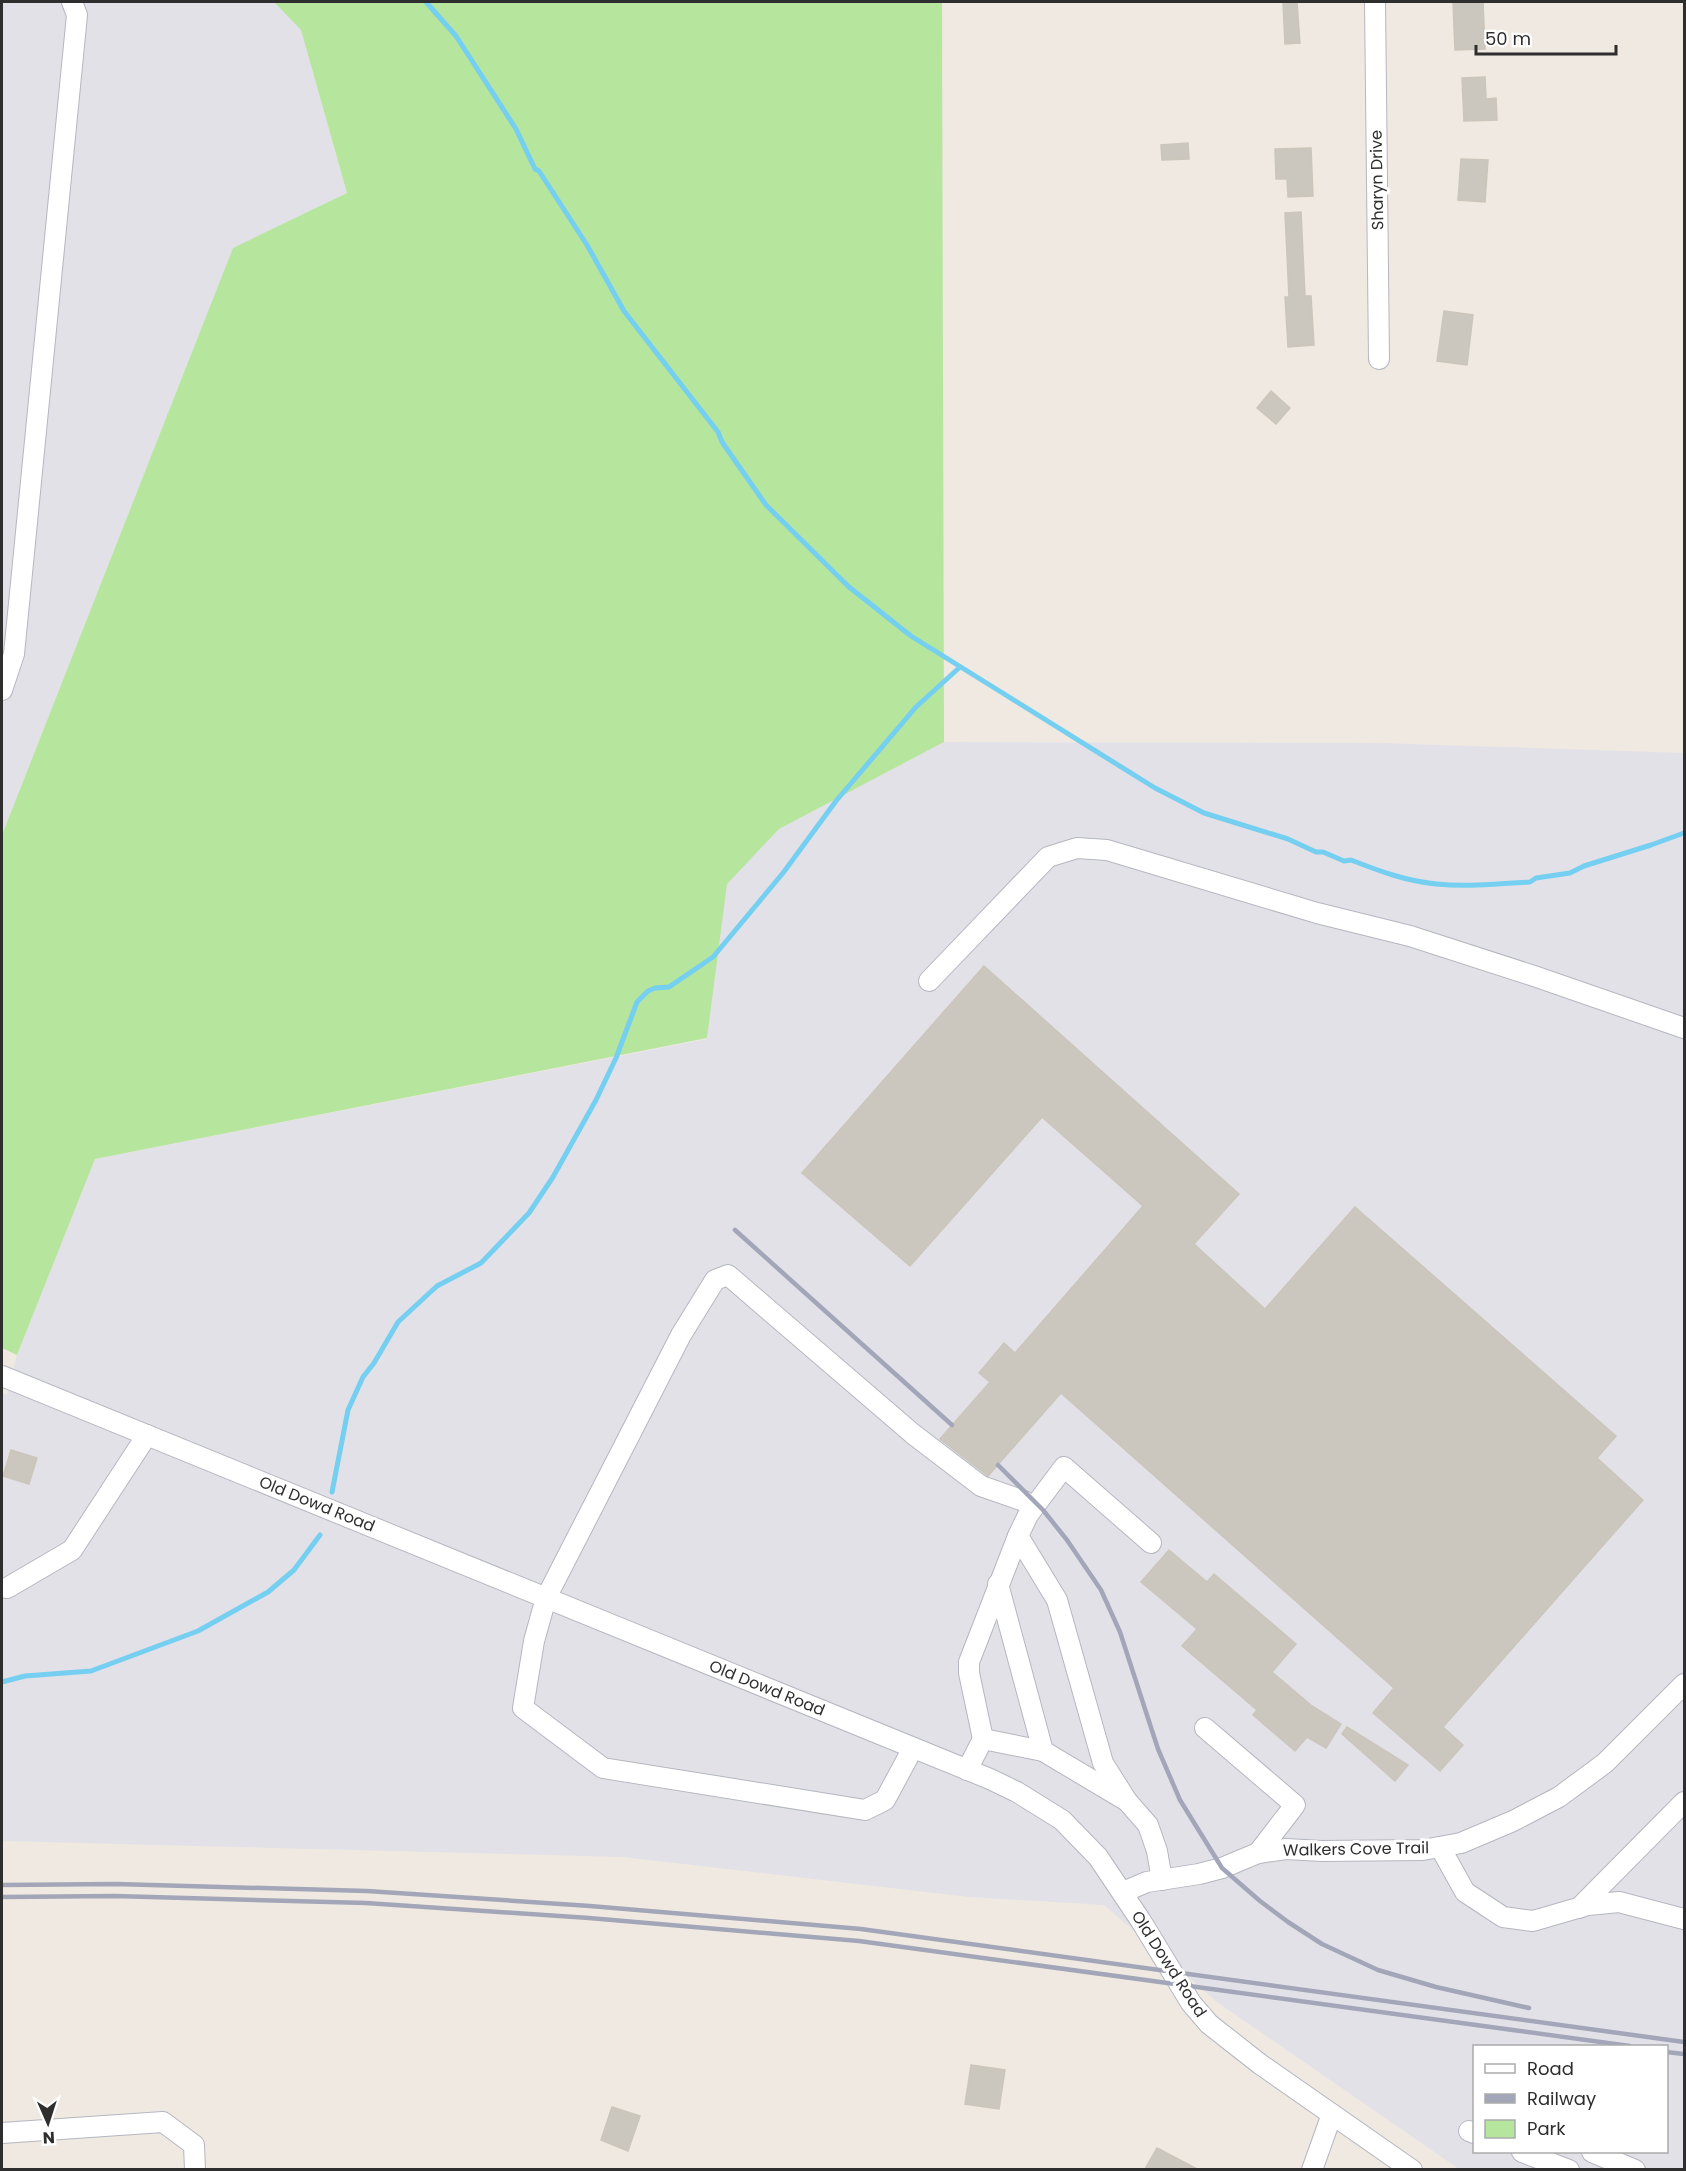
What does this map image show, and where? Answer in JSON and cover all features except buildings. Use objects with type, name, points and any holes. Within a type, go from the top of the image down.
[{"type":"street","points":[[2,690],[14,654],[77,15],[72,2]]},
{"type":"street","name":"Sharyn Drive","points":[[1375,2],[1379,358]]},
{"type":"street","points":[[930,981],[1048,857],[1077,848],[1107,850],[1317,913],[1410,936],[1534,975],[1684,1028]]},
{"type":"street","points":[[913,1748],[885,1800],[865,1810],[603,1768],[523,1707],[534,1641],[546,1598],[681,1335],[715,1280],[728,1275],[913,1434],[981,1486],[1024,1502],[1033,1508]]},
{"type":"street","name":"Old Dowd Road","points":[[2,1376],[1017,1792],[1062,1820],[1098,1857],[1123,1892],[1191,2003],[1209,2024],[1260,2064],[1412,2169]]},
{"type":"street","points":[[7,1588],[72,1550],[147,1435]]},
{"type":"street","points":[[967,1770],[984,1738],[969,1673],[969,1662],[1018,1536],[1033,1508],[1064,1467],[1151,1543]]},
{"type":"street","points":[[1018,1536],[1056,1600],[1103,1763],[1127,1801],[1148,1825],[1157,1851],[1162,1880]]},
{"type":"street","points":[[998,1584],[1043,1751]]},
{"type":"street","name":"Walkers Cove Trail","points":[[1123,1892],[1147,1882],[1199,1874],[1258,1854],[1286,1849],[1423,1850],[1461,1843],[1513,1821],[1558,1797],[1605,1763],[1684,1684]]},
{"type":"street","points":[[1205,1728],[1295,1805],[1258,1854]]},
{"type":"street","points":[[984,1738],[1043,1751],[1127,1801]]},
{"type":"street","points":[[1579,1908],[1684,1802]]},
{"type":"street","points":[[1440,1847],[1465,1893],[1503,1917],[1533,1921],[1588,1905],[1619,1902],[1684,1919]]},
{"type":"street","points":[[1312,2169],[1332,2114]]},
{"type":"street","points":[[2,2133],[163,2122],[194,2145],[195,2169]]},
{"type":"street","points":[[1527,2153],[1569,2169]]},
{"type":"street","points":[[1577,2169],[1590,2153]]},
{"type":"street","points":[[1597,2153],[1635,2169]]},
{"type":"shaded area","points":[[2,2],[274,2],[301,30],[347,193],[233,249],[2,835]]},
{"type":"shaded area","points":[[944,742],[1379,743],[1684,753],[1684,2169],[1459,2169],[1217,2002],[1104,1905],[969,1897],[623,1857],[2,1841],[2,1393],[7,1395],[17,1355],[95,1159],[707,1039],[726,884],[779,829]]},
{"type":"green space","points":[[274,2],[942,2],[944,742],[779,829],[727,884],[707,1038],[95,1159],[17,1355],[2,1348],[2,835],[233,248],[347,193],[301,30]]},
{"type":"waterway","points":[[426,2],[456,36],[516,129],[535,169],[539,171],[587,245],[624,311],[718,432],[722,442],[766,505],[849,587],[911,636],[1155,788],[1204,813],[1288,839],[1316,852],[1323,852],[1344,861],[1351,860],[1403,878],[1425,883],[1459,885],[1530,882],[1536,878],[1570,873],[1584,866],[1684,833]]},
{"type":"waterway","points":[[332,1492],[348,1410],[363,1377],[398,1322],[437,1286],[481,1263],[529,1213],[553,1177],[596,1100],[616,1058],[637,1002],[648,991],[669,987],[713,957],[783,873],[836,801],[916,707],[960,667]]},
{"type":"waterway","points":[[2,1682],[25,1676],[91,1671],[198,1631],[268,1592],[294,1570],[320,1535]]},
{"type":"railway","points":[[735,1230],[952,1425]]},
{"type":"railway","points":[[998,1465],[1043,1510],[1067,1540],[1101,1590],[1120,1632],[1158,1749],[1180,1800],[1222,1868],[1288,1922],[1322,1944],[1378,1970],[1436,1987],[1529,2008]]},
{"type":"railway","points":[[2,1885],[116,1884],[367,1891],[590,1906],[861,1929],[1684,2042]]},
{"type":"railway","points":[[2,1897],[115,1896],[366,1903],[589,1918],[859,1941],[1623,2045]]},
{"type":"railway","points":[[1668,2052],[1684,2054]]}]
